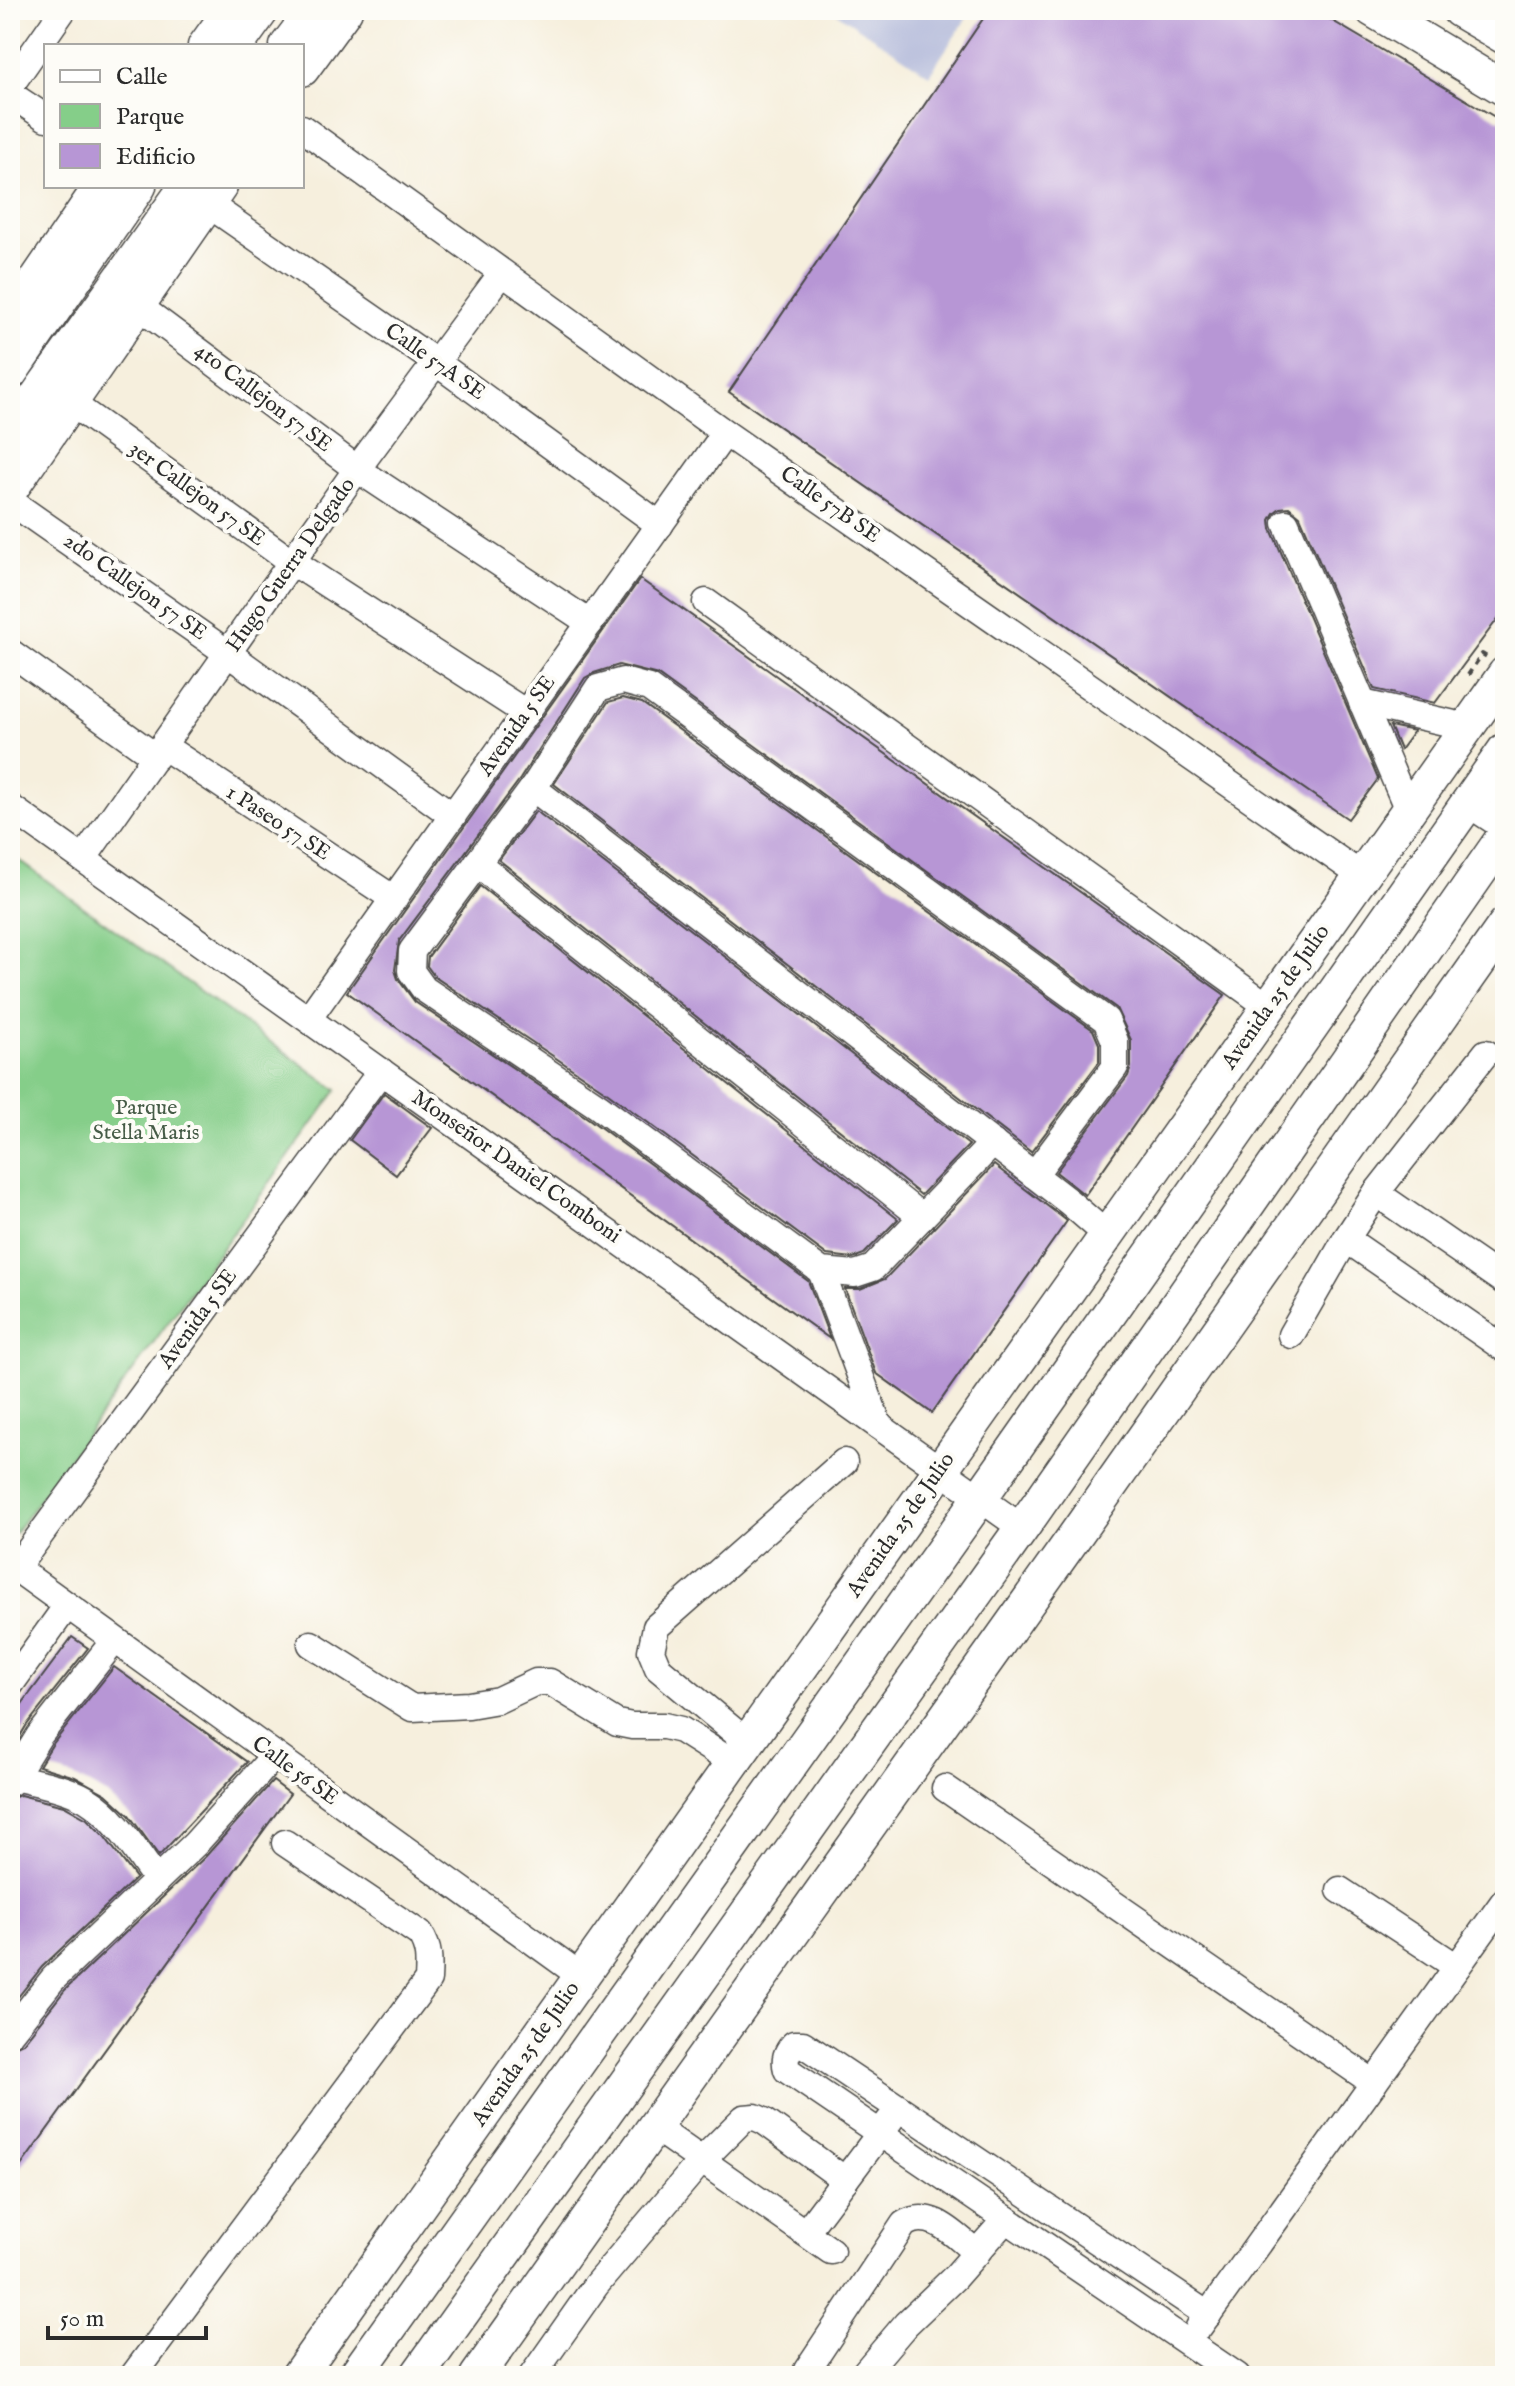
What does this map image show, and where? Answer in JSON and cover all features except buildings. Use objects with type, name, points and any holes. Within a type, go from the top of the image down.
[{"type":"main road","points":[[206,44],[231,10]]},
{"type":"main road","points":[[237,44],[262,10]]},
{"type":"main road","points":[[288,44],[314,10]]},
{"type":"main road","points":[[304,66],[345,10]]},
{"type":"main road","points":[[1373,10],[1505,89]]},
{"type":"main road","points":[[1459,10],[1505,37]]},
{"type":"main road","points":[[10,319],[100,188]]},
{"type":"main road","points":[[10,373],[138,188]]},
{"type":"main road","points":[[10,490],[137,305],[205,192]]},
{"type":"main road","points":[[10,434],[205,192]]},
{"type":"main road","name":"Avenida 25 de Julio","points":[[298,2376],[1467,727],[1494,664]]},
{"type":"main road","name":"Avenida 25 de Julio","points":[[355,2376],[980,1498],[1447,832],[1494,779]]},
{"type":"main road","points":[[1447,832],[1467,832],[1477,838],[1483,850],[1480,871]]},
{"type":"main road","points":[[417,2376],[1022,1528],[1505,835]]},
{"type":"main road","points":[[477,2376],[1505,925]]},
{"type":"main road","points":[[1072,1540],[1107,1406]]},
{"type":"street","points":[[10,86],[63,10]]},
{"type":"street","points":[[10,94],[44,117]]},
{"type":"street","name":"Calle 57B SE","points":[[304,129],[725,433],[1362,876]]},
{"type":"street","name":"Calle 57A SE","points":[[205,192],[660,525]]},
{"type":"street","name":"Hugo Guerra Delgado","points":[[83,859],[357,469],[502,273]]},
{"type":"street","name":"4to Callejon 57 SE","points":[[137,305],[357,469],[590,623]]},
{"type":"street","name":"3er Callejon 57 SE","points":[[71,403],[293,562],[526,713]]},
{"type":"street","name":"Avenida 5 SE","points":[[308,1019],[725,433]]},
{"type":"street","name":"2do Callejon 57 SE","points":[[10,501],[453,816]]},
{"type":"street","points":[[1286,523],[1408,810]]},
{"type":"street","points":[[706,602],[1269,1007]]},
{"type":"street","name":"1 Paseo 57 SE","points":[[10,652],[159,752],[394,899]]},
{"type":"street","points":[[993,1143],[873,1268],[855,1274],[821,1271],[598,1106],[424,989],[411,971],[412,951],[533,788],[598,688],[623,681],[649,688],[1106,1020],[1115,1041],[1115,1067],[1034,1175]]},
{"type":"street","points":[[1362,703],[1467,727]]},
{"type":"street","points":[[1494,779],[1505,828]]},
{"type":"street","points":[[533,788],[993,1143],[1107,1235]]},
{"type":"street","name":"Monseñor Daniel Comboni","points":[[10,807],[1022,1528]]},
{"type":"street","points":[[477,863],[922,1217]]},
{"type":"street","points":[[1291,1335],[1376,1193],[1486,1053]]},
{"type":"street","name":"Avenida 5 SE","points":[[13,1566],[381,1071]]},
{"type":"street","points":[[1376,1193],[1505,1282]]},
{"type":"street","points":[[1346,1239],[1504,1346]]},
{"type":"street","points":[[821,1271],[879,1426]]},
{"type":"street","points":[[740,1752],[658,1668],[651,1651],[656,1627],[844,1462]]},
{"type":"street","name":"Calle 56 SE","points":[[13,1566],[581,1976]]},
{"type":"street","points":[[10,1685],[66,1607]]},
{"type":"street","points":[[114,1641],[39,1736],[12,1780],[56,1787],[87,1800],[111,1820],[157,1880]]},
{"type":"street","points":[[311,1644],[412,1708],[498,1700],[536,1682],[550,1682],[617,1723],[681,1730],[740,1752]]},
{"type":"street","points":[[10,2033],[53,1979],[195,1844],[274,1756]]},
{"type":"street","points":[[945,1788],[1374,2083]]},
{"type":"street","points":[[133,2376],[428,1980],[427,1945],[420,1934],[285,1843]]},
{"type":"street","points":[[1340,1890],[1457,1967]]},
{"type":"street","points":[[1188,2343],[1505,1900]]},
{"type":"street","points":[[1208,2315],[803,2044],[794,2044],[787,2052],[784,2061],[787,2070],[1237,2376]]},
{"type":"street","points":[[805,2233],[900,2108]]},
{"type":"street","points":[[532,2376],[596,2285],[701,2161],[744,2118],[755,2117],[764,2121],[845,2180]]},
{"type":"street","points":[[654,2127],[831,2251]]},
{"type":"street","points":[[806,2376],[807,2370],[904,2224],[913,2219],[936,2221],[977,2253]]},
{"type":"street","points":[[862,2376],[906,2324],[977,2253],[1006,2219]]},
{"type":"path","points":[[1465,679],[1494,664]]},
{"type":"shaded area","points":[[832,10],[972,10],[929,75]]},
{"type":"green space","name":"Parque Stella Maris","points":[[10,854],[337,1090],[15,1533],[10,1529]]}]
